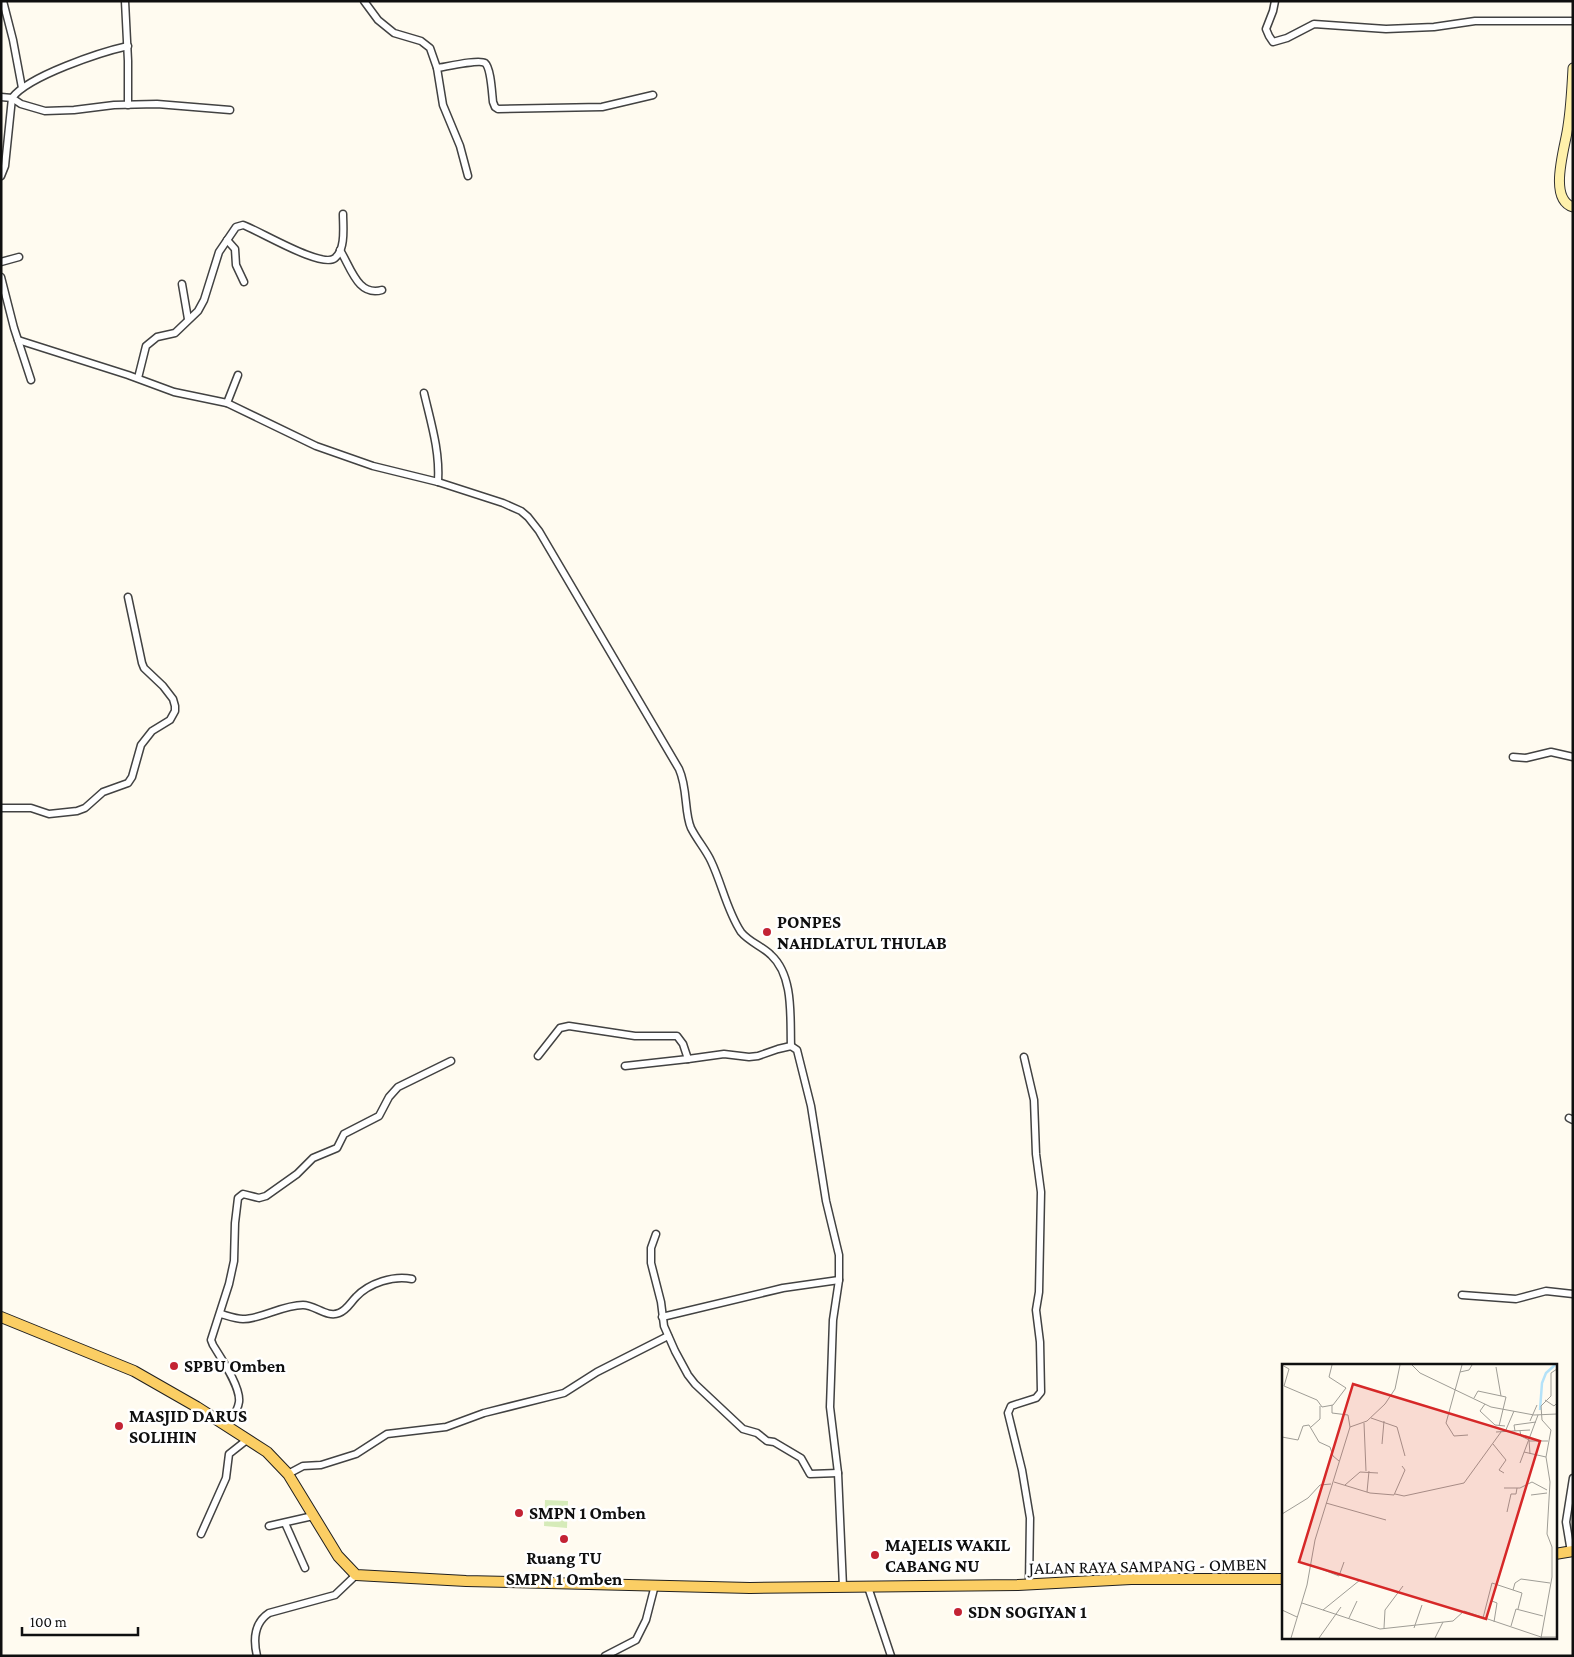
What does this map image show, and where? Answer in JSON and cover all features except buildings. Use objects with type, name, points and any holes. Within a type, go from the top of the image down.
[{"type":"main road","points":[[1,1318],[134,1371],[197,1407],[267,1452],[288,1474],[338,1556],[356,1575]]},
{"type":"main road","points":[[1556,1554],[1572,1551]]},
{"type":"main road","name":"JALAN RAYA SAMPANG - OMBEN","points":[[356,1575],[466,1581],[750,1588],[868,1588],[1131,1579],[1282,1579]]},
{"type":"street","points":[[3,1],[22,88]]},
{"type":"street","points":[[125,1],[128,46],[128,105]]},
{"type":"street","points":[[364,1],[378,20],[394,33],[421,41],[430,48],[437,68],[443,105],[460,146],[468,176]]},
{"type":"street","points":[[1276,1],[1266,28],[1273,42],[1287,38],[1314,24],[1386,29],[1434,27],[1475,21],[1573,21]]},
{"type":"street","points":[[1,176],[5,166],[12,98],[22,88],[39,78],[103,52],[128,46]]},
{"type":"street","points":[[437,68],[482,62],[486,64],[489,70],[495,107],[498,108],[602,106],[653,95]]},
{"type":"street","points":[[1573,68],[1568,126],[1560,176],[1562,199],[1565,204],[1573,207]]},
{"type":"street","points":[[1,97],[12,98],[21,104],[45,110],[63,111],[114,105],[157,104],[230,110]]},
{"type":"street","points":[[138,378],[146,346],[157,338],[175,333],[201,306],[216,260],[236,228],[243,225],[255,229],[290,248],[314,258],[331,260],[335,258],[340,250],[343,214]]},
{"type":"street","points":[[227,240],[235,249],[237,270],[244,282]]},
{"type":"street","points":[[340,250],[362,288],[372,292],[382,290]]},
{"type":"street","points":[[1,262],[19,257]]},
{"type":"street","points":[[1,277],[31,380]]},
{"type":"street","points":[[182,284],[188,319]]},
{"type":"street","points":[[1,312],[10,309]]},
{"type":"street","points":[[18,340],[138,378],[174,392],[227,403],[316,446],[392,472],[438,482],[512,506],[528,517],[539,531],[679,769],[684,780],[689,821],[692,830],[710,859],[730,912],[741,931],[751,941],[772,955],[782,968],[787,979],[791,1046]]},
{"type":"street","points":[[227,403],[238,375]]},
{"type":"street","points":[[424,393],[436,443],[439,466],[438,482]]},
{"type":"street","points":[[1,808],[31,808],[54,814],[82,809],[103,792],[128,783],[132,777],[141,746],[152,732],[170,720],[175,706],[173,699],[163,686],[144,668],[128,597]]},
{"type":"street","points":[[1513,757],[1526,758],[1551,752],[1573,757]]},
{"type":"street","points":[[538,1056],[560,1028],[568,1026],[635,1036],[677,1036],[683,1044],[688,1059]]},
{"type":"street","points":[[625,1066],[724,1054],[749,1057],[758,1056],[778,1048],[791,1046],[795,1048],[798,1054],[811,1106],[826,1201],[839,1255],[839,1280],[833,1320],[830,1388],[834,1450],[838,1473],[843,1587]]},
{"type":"street","points":[[1024,1057],[1034,1100],[1036,1154],[1041,1192],[1039,1285],[1036,1310],[1040,1342],[1041,1392],[1039,1396],[1030,1401],[1011,1406],[1008,1413],[1022,1470],[1030,1518],[1028,1584]]},
{"type":"street","points":[[228,1426],[238,1408],[239,1398],[230,1375],[212,1340],[221,1314],[234,1261],[238,1198],[243,1194],[261,1198],[273,1192],[297,1174],[313,1158],[337,1148],[347,1133],[379,1116],[389,1097],[398,1087],[451,1061]]},
{"type":"street","points":[[656,1234],[651,1248],[651,1263],[661,1302],[662,1317],[668,1336],[681,1363],[695,1384],[743,1429],[758,1432],[767,1441],[774,1442],[798,1456],[810,1474],[838,1473]]},
{"type":"street","points":[[221,1314],[242,1319],[292,1306],[305,1305],[326,1313],[336,1314],[344,1310],[355,1297],[371,1286],[404,1277],[412,1279]]},
{"type":"street","points":[[662,1317],[782,1288],[839,1280]]},
{"type":"street","points":[[1462,1295],[1516,1299],[1546,1291],[1573,1294]]},
{"type":"street","points":[[288,1474],[303,1466],[320,1465],[356,1454],[387,1434],[446,1427],[484,1413],[564,1393],[597,1372],[668,1336]]},
{"type":"street","points":[[202,1534],[226,1478],[229,1454],[248,1439]]},
{"type":"street","points":[[1572,1551],[1566,1522],[1573,1478]]},
{"type":"street","points":[[269,1526],[313,1516]]},
{"type":"street","points":[[285,1522],[304,1568]]},
{"type":"street","points":[[257,1656],[254,1637],[262,1617],[269,1613],[335,1595],[356,1575]]},
{"type":"street","points":[[605,1656],[636,1640],[646,1620],[656,1586]]},
{"type":"street","points":[[868,1588],[891,1656]]},
{"type":"green space","points":[[545,1500],[568,1501],[567,1528],[544,1526]]},
{"type":"place","name":"PONPES NAHDLATUL THULAB","points":[[767,932]]},
{"type":"place","name":"SPBU Omben","points":[[174,1366]]},
{"type":"place","name":"MASJID DARUS SOLIHIN","points":[[119,1426]]},
{"type":"place","name":"SMPN 1 Omben","points":[[519,1513]]},
{"type":"place","name":"Ruang TU SMPN 1 Omben","points":[[564,1539]]},
{"type":"place","name":"MAJELIS WAKIL CABANG NU","points":[[875,1555]]},
{"type":"place","name":"SDN SOGIYAN 1","points":[[958,1612]]}]
